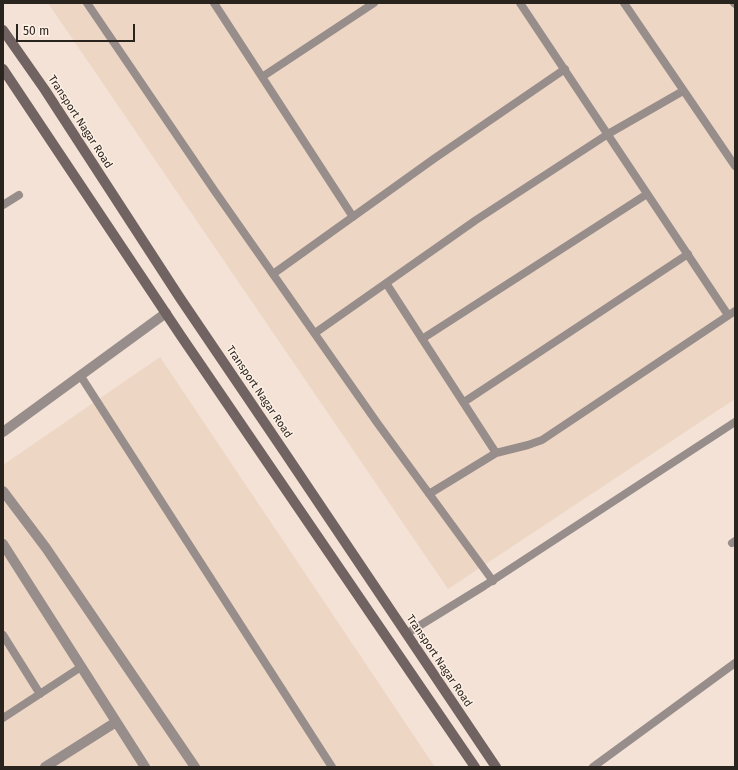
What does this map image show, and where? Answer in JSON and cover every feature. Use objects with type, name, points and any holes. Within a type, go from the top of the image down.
[{"type":"main road","name":"Transport Nagar Road","points":[[3,30],[45,90],[180,298],[284,450],[496,767]]},
{"type":"main road","points":[[3,69],[166,313],[474,767]]},
{"type":"street","points":[[3,431],[166,313]]},
{"type":"street","points":[[3,491],[46,548],[195,767]]},
{"type":"street","points":[[3,544],[145,767]]},
{"type":"street","points":[[44,767],[116,722]]},
{"type":"lane","points":[[87,3],[273,274],[429,494],[493,581]]},
{"type":"lane","points":[[214,3],[353,217]]},
{"type":"lane","points":[[262,77],[374,3]]},
{"type":"lane","points":[[429,494],[496,453],[528,446],[542,440],[732,313],[688,254],[520,3]]},
{"type":"lane","points":[[624,3],[735,166]]},
{"type":"lane","points":[[273,274],[435,158],[565,69]]},
{"type":"lane","points":[[315,333],[476,220],[608,134],[683,91]]},
{"type":"lane","points":[[422,339],[647,194]]},
{"type":"lane","points":[[3,205],[19,195]]},
{"type":"lane","points":[[464,402],[688,254]]},
{"type":"lane","points":[[386,283],[496,453]]},
{"type":"lane","points":[[80,375],[332,767]]},
{"type":"lane","points":[[406,634],[493,581],[735,422]]},
{"type":"lane","points":[[3,635],[40,694]]},
{"type":"lane","points":[[594,767],[735,663]]},
{"type":"lane","points":[[3,718],[81,667]]},
{"type":"shaded area","points":[[48,3],[735,3],[735,399],[448,589]]},
{"type":"shaded area","points":[[160,357],[435,767],[3,767],[3,465]]}]
